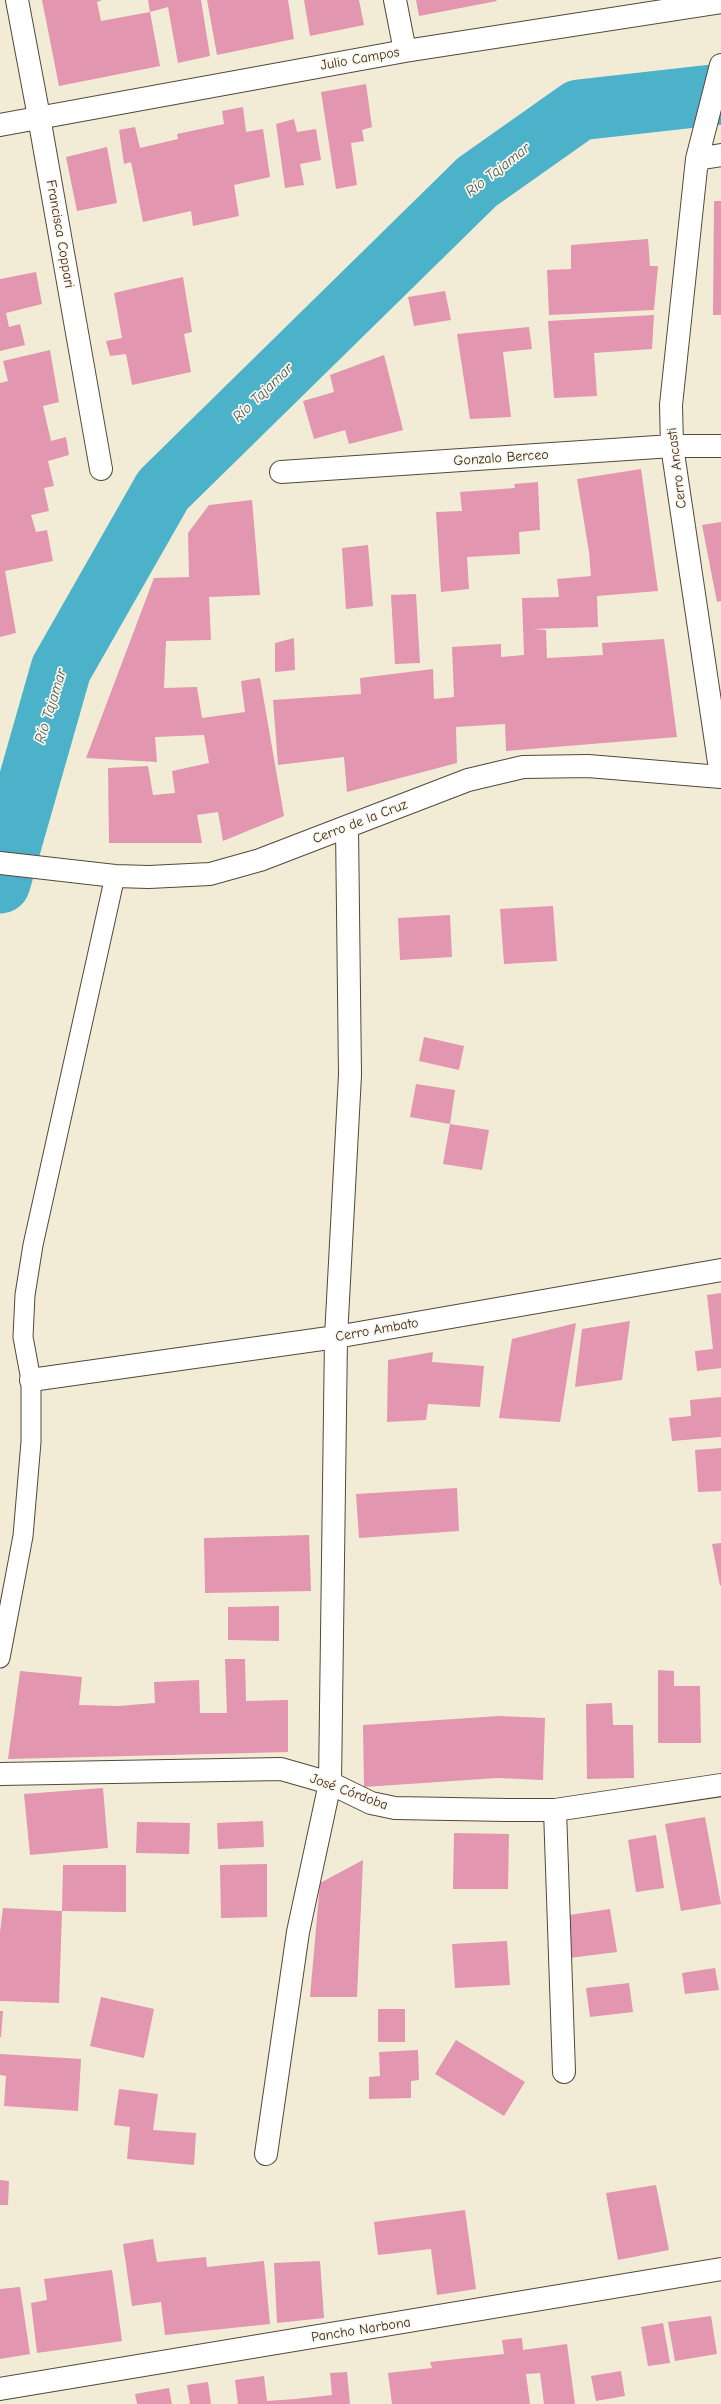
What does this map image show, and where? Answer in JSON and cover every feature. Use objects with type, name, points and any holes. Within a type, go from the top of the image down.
[{"type":"street","name":"Francisca Coppari","points":[[17,0],[40,117],[101,469]]},
{"type":"street","points":[[395,0],[405,51]]},
{"type":"street","name":"Julio Campos","points":[[0,125],[405,51],[721,2]]},
{"type":"street","name":"Cerro Ancasti","points":[[721,65],[697,159],[671,405],[672,446],[721,776]]},
{"type":"street","points":[[697,159],[721,155]]},
{"type":"street","name":"Gonzalo Berceo","points":[[281,472],[672,446],[721,446]]},
{"type":"street","name":"Cerro de la Cruz","points":[[0,863],[59,871],[115,876],[149,877],[210,874],[260,860],[347,828],[468,780],[523,767],[588,766],[721,776]]},
{"type":"street","points":[[266,2154],[298,1932],[330,1783],[336,1338],[350,1074],[347,828]]},
{"type":"street","name":"Cerro Ambato","points":[[31,1380],[336,1338],[721,1270]]},
{"type":"street","name":"José Córdoba","points":[[0,1774],[281,1769],[330,1783],[371,1803],[395,1808],[555,1810],[721,1785]]},
{"type":"street","points":[[555,1810],[564,2072]]},
{"type":"street","name":"Pancho Narbona","points":[[0,2389],[721,2269]]},
{"type":"lane","points":[[0,1658],[23,1536],[30,1442],[31,1380],[23,1337],[25,1295],[33,1245],[115,876]]},
{"type":"building","points":[[42,0],[102,0],[97,2],[101,21],[150,12],[160,66],[59,86]]},
{"type":"building","points":[[148,0],[201,0],[210,56],[178,63],[168,7],[150,12]]},
{"type":"building","points":[[207,0],[288,0],[294,39],[217,55]]},
{"type":"building","points":[[304,0],[359,0],[364,25],[310,36]]},
{"type":"building","points":[[416,0],[496,0],[497,1],[419,16]]},
{"type":"building","points":[[366,84],[372,127],[362,130],[364,141],[351,143],[357,185],[336,189],[321,92]]},
{"type":"building","points":[[243,107],[246,132],[263,129],[270,177],[234,185],[239,216],[193,226],[191,211],[143,222],[131,162],[124,164],[119,130],[135,127],[140,148],[178,139],[177,134],[224,124],[222,111]]},
{"type":"building","points":[[294,119],[297,132],[316,129],[321,160],[300,164],[304,185],[285,188],[276,124]]},
{"type":"building","points":[[107,147],[117,203],[77,211],[66,157]]},
{"type":"building","points":[[714,201],[721,201],[721,315],[713,315]]},
{"type":"building","points":[[648,239],[650,266],[658,266],[654,310],[549,315],[547,270],[571,269],[571,245]]},
{"type":"building","points":[[36,272],[42,304],[6,313],[9,327],[20,324],[25,345],[0,351],[0,279]]},
{"type":"building","points":[[183,277],[192,332],[184,334],[191,372],[132,385],[126,354],[110,356],[106,341],[122,338],[114,293]]},
{"type":"building","points":[[445,291],[451,320],[414,326],[408,297]]},
{"type":"building","points":[[654,315],[652,349],[594,353],[597,396],[554,398],[548,321]]},
{"type":"building","points":[[529,327],[532,349],[503,352],[511,417],[470,419],[457,334]]},
{"type":"building","points":[[50,350],[59,402],[43,406],[51,441],[66,437],[69,455],[48,461],[54,486],[44,488],[49,511],[31,515],[36,532],[47,530],[53,561],[5,571],[16,633],[0,637],[0,383],[8,381],[3,361]]},
{"type":"building","points":[[384,355],[403,430],[349,444],[345,430],[314,439],[303,401],[334,392],[330,375]]},
{"type":"building","points":[[641,469],[658,591],[597,596],[598,627],[532,629],[546,630],[547,658],[603,655],[602,643],[664,639],[677,737],[506,751],[505,724],[456,727],[457,763],[347,792],[344,757],[278,765],[273,700],[361,694],[360,678],[433,669],[434,699],[454,697],[452,647],[501,644],[501,657],[524,655],[522,598],[559,597],[557,579],[591,576],[589,552],[577,479]]},
{"type":"building","points":[[538,482],[540,530],[519,532],[520,554],[467,557],[469,589],[441,592],[436,512],[462,511],[460,492],[515,488],[514,484]]},
{"type":"building","points":[[252,500],[260,595],[209,597],[211,640],[166,641],[164,688],[197,687],[202,718],[245,712],[241,681],[260,678],[284,816],[223,841],[218,812],[197,815],[202,843],[109,843],[108,768],[148,766],[153,795],[175,793],[172,771],[209,763],[204,735],[155,737],[157,762],[86,758],[154,578],[189,577],[188,533],[209,505]]},
{"type":"building","points":[[721,522],[721,601],[717,602],[702,525]]},
{"type":"building","points":[[368,545],[373,606],[346,609],[342,548]]},
{"type":"building","points":[[416,594],[420,663],[395,664],[391,595]]},
{"type":"building","points":[[294,638],[295,670],[275,672],[275,643]]},
{"type":"building","points":[[553,906],[557,961],[504,964],[500,909]]},
{"type":"building","points":[[450,915],[452,957],[400,960],[398,918]]},
{"type":"building","points":[[424,1037],[464,1046],[459,1070],[419,1061]]},
{"type":"building","points":[[416,1084],[455,1090],[450,1124],[410,1117]]},
{"type":"building","points":[[450,1124],[489,1130],[482,1170],[443,1164]]},
{"type":"building","points":[[721,1293],[721,1368],[697,1371],[695,1351],[713,1349],[707,1295]]},
{"type":"building","points":[[630,1321],[622,1380],[575,1387],[582,1329]]},
{"type":"building","points":[[576,1323],[560,1422],[499,1418],[512,1339]]},
{"type":"building","points":[[433,1352],[432,1362],[484,1366],[480,1407],[428,1404],[426,1420],[387,1422],[388,1360]]},
{"type":"building","points":[[721,1397],[721,1437],[672,1441],[669,1418],[691,1416],[690,1400]]},
{"type":"building","points":[[721,1448],[721,1491],[698,1492],[695,1450]]},
{"type":"building","points":[[457,1488],[459,1531],[359,1538],[356,1494]]},
{"type":"building","points":[[309,1535],[311,1591],[205,1593],[204,1538]]},
{"type":"building","points":[[721,1543],[721,1585],[720,1586],[712,1544]]},
{"type":"building","points":[[279,1606],[279,1641],[228,1640],[228,1607]]},
{"type":"building","points":[[225,1659],[245,1659],[246,1701],[288,1700],[288,1752],[8,1759],[20,1671],[82,1677],[79,1705],[118,1706],[155,1703],[154,1682],[199,1680],[200,1713],[227,1713]]},
{"type":"building","points":[[658,1670],[674,1671],[674,1686],[700,1686],[701,1743],[658,1743]]},
{"type":"building","points":[[612,1703],[613,1725],[633,1725],[634,1778],[587,1779],[586,1704]]},
{"type":"building","points":[[499,1716],[545,1718],[543,1780],[497,1778],[364,1787],[363,1725]]},
{"type":"building","points":[[103,1788],[108,1848],[30,1855],[24,1794]]},
{"type":"building","points":[[705,1817],[721,1904],[681,1911],[665,1824]]},
{"type":"building","points":[[263,1821],[264,1847],[218,1849],[217,1823]]},
{"type":"building","points":[[137,1822],[190,1823],[189,1854],[136,1853]]},
{"type":"building","points":[[454,1833],[509,1834],[508,1889],[453,1889]]},
{"type":"building","points":[[656,1835],[664,1888],[636,1892],[628,1840]]},
{"type":"building","points":[[363,1860],[357,1997],[310,1997],[320,1883]]},
{"type":"building","points":[[267,1864],[267,1917],[221,1918],[220,1865]]},
{"type":"building","points":[[63,1865],[126,1865],[126,1912],[62,1911]]},
{"type":"building","points":[[3,1908],[62,1911],[59,2003],[0,2001],[0,1932]]},
{"type":"building","points":[[610,1909],[617,1952],[569,1958],[562,1916]]},
{"type":"building","points":[[507,1941],[510,1985],[455,1988],[452,1944]]},
{"type":"building","points":[[715,1968],[719,1990],[685,1994],[682,1973]]},
{"type":"building","points":[[629,1983],[633,2012],[590,2017],[586,1988]]},
{"type":"building","points":[[101,1997],[154,2009],[144,2058],[90,2046]]},
{"type":"building","points":[[378,2009],[405,2009],[405,2042],[378,2042]]},
{"type":"building","points":[[0,2011],[3,2011],[1,2037],[0,2037]]},
{"type":"building","points":[[456,2040],[525,2082],[504,2116],[435,2074]]},
{"type":"building","points":[[418,2050],[419,2080],[411,2081],[411,2098],[369,2099],[369,2077],[380,2076],[379,2052]]},
{"type":"building","points":[[0,2054],[81,2059],[78,2111],[4,2106],[6,2076],[0,2075]]},
{"type":"building","points":[[119,2089],[158,2094],[153,2130],[196,2133],[194,2165],[127,2159],[130,2127],[114,2125]]},
{"type":"building","points":[[0,2180],[9,2181],[8,2205],[0,2205]]},
{"type":"building","points":[[656,2185],[669,2250],[618,2260],[606,2193]]},
{"type":"building","points":[[465,2210],[476,2289],[437,2295],[431,2249],[378,2255],[374,2222]]},
{"type":"building","points":[[153,2239],[157,2262],[206,2257],[207,2267],[264,2261],[270,2324],[165,2335],[161,2302],[132,2306],[123,2244]]},
{"type":"building","points":[[320,2261],[324,2318],[277,2323],[274,2263]]},
{"type":"building","points":[[112,2270],[122,2341],[37,2353],[31,2303],[47,2300],[44,2279]]},
{"type":"building","points":[[20,2287],[30,2354],[0,2359],[0,2289]]},
{"type":"building","points":[[711,2316],[717,2354],[675,2361],[668,2322]]},
{"type":"building","points":[[663,2323],[670,2363],[648,2366],[641,2327]]},
{"type":"building","points":[[522,2338],[523,2350],[567,2344],[575,2404],[544,2404],[540,2373],[526,2374],[530,2404],[392,2404],[388,2373],[432,2368],[430,2362],[504,2354],[502,2340]]},
{"type":"building","points":[[621,2371],[625,2396],[596,2401],[591,2376]]},
{"type":"building","points":[[347,2372],[350,2404],[238,2404],[235,2380],[264,2376],[267,2401],[295,2399],[332,2395],[330,2373]]},
{"type":"building","points":[[208,2382],[211,2404],[190,2404],[187,2385]]},
{"type":"building","points":[[169,2388],[172,2404],[137,2404],[135,2394]]},
{"type":"waterway","name":"Río Tajamar","points":[[0,883],[61,669],[163,490],[477,182],[579,110],[721,94]]}]
